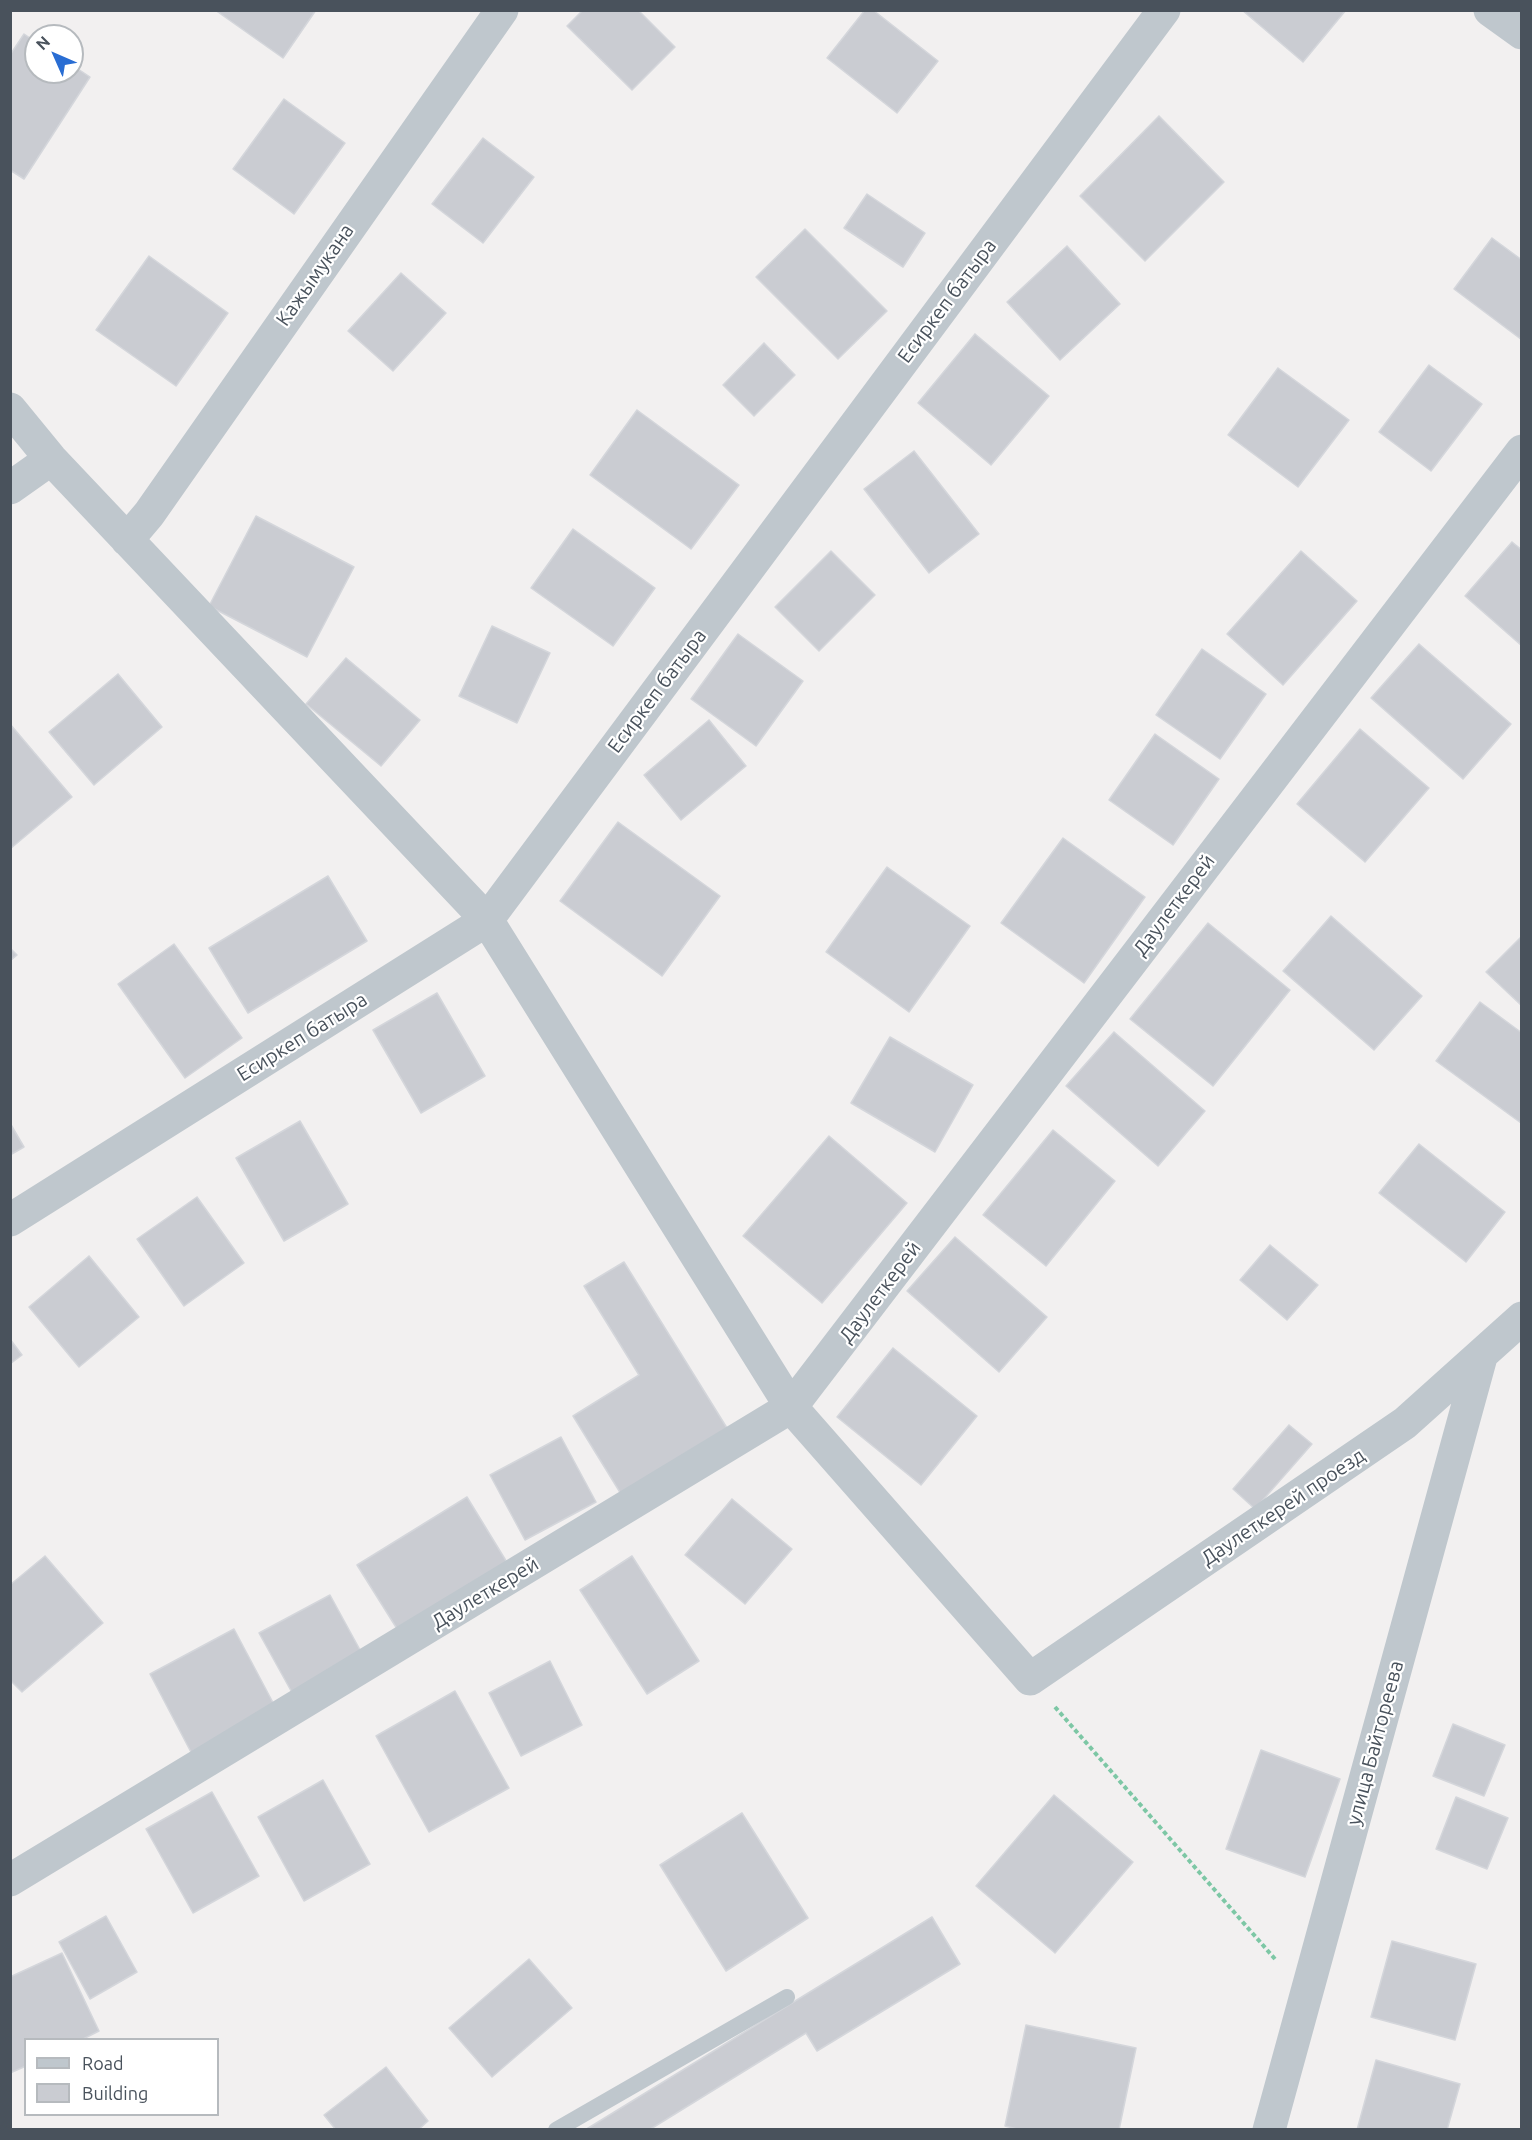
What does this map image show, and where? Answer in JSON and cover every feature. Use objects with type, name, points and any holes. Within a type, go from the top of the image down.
[{"type":"street","name":"Кажымукана","points":[[127,540],[148,514],[502,10]]},
{"type":"street","name":"Есиркеп батыра","points":[[10,1220],[487,920],[1164,10]]},
{"type":"street","points":[[1490,10],[1521,33]]},
{"type":"street","points":[[10,409],[51,459],[487,920],[791,1407],[1030,1679]]},
{"type":"street","name":"Даулеткерей","points":[[10,1880],[791,1407],[1521,451]]},
{"type":"street","points":[[10,488],[51,459]]},
{"type":"street","name":"Даулеткерей проезд","points":[[1030,1679],[1406,1423],[1481,1357],[1521,1318]]},
{"type":"street","name":"улица Байтореева","points":[[1269,2130],[1481,1357]]},
{"type":"lane","points":[[556,2130],[787,1997]]},
{"type":"path","points":[[1030,1679],[1307,1994]]},
{"type":"building","points":[[215,10],[316,10],[283,58]]},
{"type":"building","points":[[583,10],[638,10],[675,47],[632,90],[567,26]]},
{"type":"building","points":[[865,10],[873,10],[938,61],[897,113],[827,58]]},
{"type":"building","points":[[1242,10],[1346,10],[1303,62]]},
{"type":"building","points":[[24,34],[24,84],[84,84],[84,73],[90,77],[24,179],[10,170],[10,55]]},
{"type":"building","points":[[284,99],[345,143],[294,214],[233,169]]},
{"type":"building","points":[[1159,116],[1224,182],[1145,261],[1080,196]]},
{"type":"building","points":[[483,138],[534,177],[483,243],[432,204]]},
{"type":"building","points":[[867,194],[925,233],[903,267],[844,228]]},
{"type":"building","points":[[805,229],[887,311],[838,359],[756,277]]},
{"type":"building","points":[[1492,238],[1522,260],[1522,340],[1454,289]]},
{"type":"building","points":[[1067,246],[1120,304],[1060,360],[1007,302]]},
{"type":"building","points":[[149,256],[228,313],[176,386],[96,330]]},
{"type":"building","points":[[401,273],[446,313],[393,371],[348,331]]},
{"type":"building","points":[[975,334],[1049,396],[991,465],[918,403]]},
{"type":"building","points":[[764,343],[795,375],[754,416],[723,385]]},
{"type":"building","points":[[1429,365],[1482,404],[1431,471],[1379,432]]},
{"type":"building","points":[[1278,368],[1349,420],[1298,487],[1228,435]]},
{"type":"building","points":[[637,410],[739,485],[691,549],[590,475]]},
{"type":"building","points":[[914,451],[979,534],[929,573],[864,489]]},
{"type":"building","points":[[256,516],[354,567],[307,657],[209,606]]},
{"type":"building","points":[[573,529],[655,588],[613,646],[531,588]]},
{"type":"building","points":[[1512,542],[1522,550],[1522,646],[1465,596]]},
{"type":"building","points":[[831,551],[875,595],[819,651],[775,607]]},
{"type":"building","points":[[1301,551],[1357,601],[1283,685],[1227,634]]},
{"type":"building","points":[[492,626],[550,653],[517,723],[459,696]]},
{"type":"building","points":[[738,634],[803,681],[756,746],[691,699]]},
{"type":"building","points":[[1419,644],[1511,724],[1463,779],[1371,698]]},
{"type":"building","points":[[1202,649],[1266,694],[1220,759],[1156,715]]},
{"type":"building","points":[[346,658],[420,720],[381,766],[306,704]]},
{"type":"building","points":[[118,674],[162,727],[94,785],[49,732]]},
{"type":"building","points":[[709,720],[746,766],[681,820],[644,775]]},
{"type":"building","points":[[10,724],[72,797],[10,849]]},
{"type":"building","points":[[1360,729],[1429,788],[1365,862],[1297,804]]},
{"type":"building","points":[[1155,734],[1219,779],[1173,845],[1109,800]]},
{"type":"building","points":[[618,822],[720,896],[662,976],[560,901]]},
{"type":"building","points":[[1063,838],[1145,897],[1084,983],[1001,923]]},
{"type":"building","points":[[887,867],[970,926],[909,1012],[826,952]]},
{"type":"building","points":[[328,876],[367,941],[248,1013],[209,948]]},
{"type":"building","points":[[1331,916],[1422,996],[1374,1050],[1283,971]]},
{"type":"building","points":[[1208,923],[1290,990],[1213,1086],[1130,1019]]},
{"type":"building","points":[[1522,936],[1522,1006],[1486,972]]},
{"type":"building","points":[[174,944],[242,1038],[185,1078],[118,984]]},
{"type":"building","points":[[10,948],[17,955],[10,961]]},
{"type":"building","points":[[437,993],[485,1076],[421,1113],[373,1030]]},
{"type":"building","points":[[1480,1002],[1522,1033],[1521,1123],[1436,1061]]},
{"type":"building","points":[[1114,1032],[1205,1111],[1158,1166],[1066,1086]]},
{"type":"building","points":[[890,1037],[973,1085],[935,1152],[851,1103]]},
{"type":"building","points":[[300,1121],[348,1204],[284,1241],[236,1158]]},
{"type":"building","points":[[10,1123],[24,1147],[10,1155]]},
{"type":"building","points":[[1053,1130],[1115,1181],[1046,1266],[983,1215]]},
{"type":"building","points":[[829,1136],[907,1203],[822,1303],[743,1236]]},
{"type":"building","points":[[1419,1144],[1505,1212],[1466,1262],[1379,1193]]},
{"type":"building","points":[[197,1197],[244,1263],[184,1306],[137,1239]]},
{"type":"building","points":[[955,1237],[1047,1317],[999,1372],[907,1291]]},
{"type":"building","points":[[1270,1245],[1318,1285],[1287,1320],[1240,1280]]},
{"type":"building","points":[[89,1256],[139,1317],[79,1367],[29,1307]]},
{"type":"building","points":[[624,1262],[727,1428],[621,1494],[573,1416],[639,1375],[584,1286]]},
{"type":"building","points":[[10,1339],[22,1355],[10,1364]]},
{"type":"building","points":[[893,1348],[977,1416],[921,1485],[837,1417]]},
{"type":"building","points":[[1289,1425],[1312,1444],[1255,1509],[1233,1489]]},
{"type":"building","points":[[561,1437],[596,1502],[525,1540],[490,1475]]},
{"type":"building","points":[[467,1497],[508,1564],[399,1632],[357,1565]]},
{"type":"building","points":[[732,1499],[792,1549],[745,1604],[685,1555]]},
{"type":"building","points":[[45,1556],[103,1623],[22,1692],[10,1680],[10,1585]]},
{"type":"building","points":[[632,1556],[699,1661],[647,1694],[580,1590]]},
{"type":"building","points":[[330,1595],[365,1659],[295,1698],[259,1633]]},
{"type":"building","points":[[234,1629],[278,1712],[193,1756],[150,1674]]},
{"type":"building","points":[[550,1661],[582,1725],[521,1756],[489,1693]]},
{"type":"building","points":[[455,1691],[509,1788],[429,1832],[376,1736]]},
{"type":"building","points":[[1453,1724],[1505,1745],[1484,1796],[1433,1776]]},
{"type":"building","points":[[1261,1750],[1340,1779],[1305,1877],[1226,1849]]},
{"type":"building","points":[[323,1780],[370,1864],[304,1901],[258,1817]]},
{"type":"building","points":[[212,1792],[259,1876],[193,1913],[146,1829]]},
{"type":"building","points":[[1054,1795],[1133,1862],[1055,1953],[976,1886]]},
{"type":"building","points":[[1456,1797],[1508,1818],[1487,1869],[1436,1849]]},
{"type":"building","points":[[742,1813],[808,1918],[726,1971],[660,1865]]},
{"type":"building","points":[[106,1916],[137,1972],[90,1999],[59,1942]]},
{"type":"building","points":[[932,1917],[960,1964],[817,2051],[806,2033],[649,2130],[585,2130]]},
{"type":"building","points":[[1392,1941],[1476,1964],[1455,2040],[1371,2017]]},
{"type":"building","points":[[62,1953],[99,2031],[85,2038],[24,2038],[24,2067],[10,2073],[10,1977]]},
{"type":"building","points":[[529,1959],[572,2008],[492,2077],[449,2028]]},
{"type":"building","points":[[1026,2025],[1136,2048],[1119,2130],[1021,2130],[1005,2126]]},
{"type":"building","points":[[1376,2060],[1460,2084],[1447,2130],[1357,2130]]},
{"type":"building","points":[[386,2067],[428,2121],[418,2130],[336,2130],[324,2115]]}]
